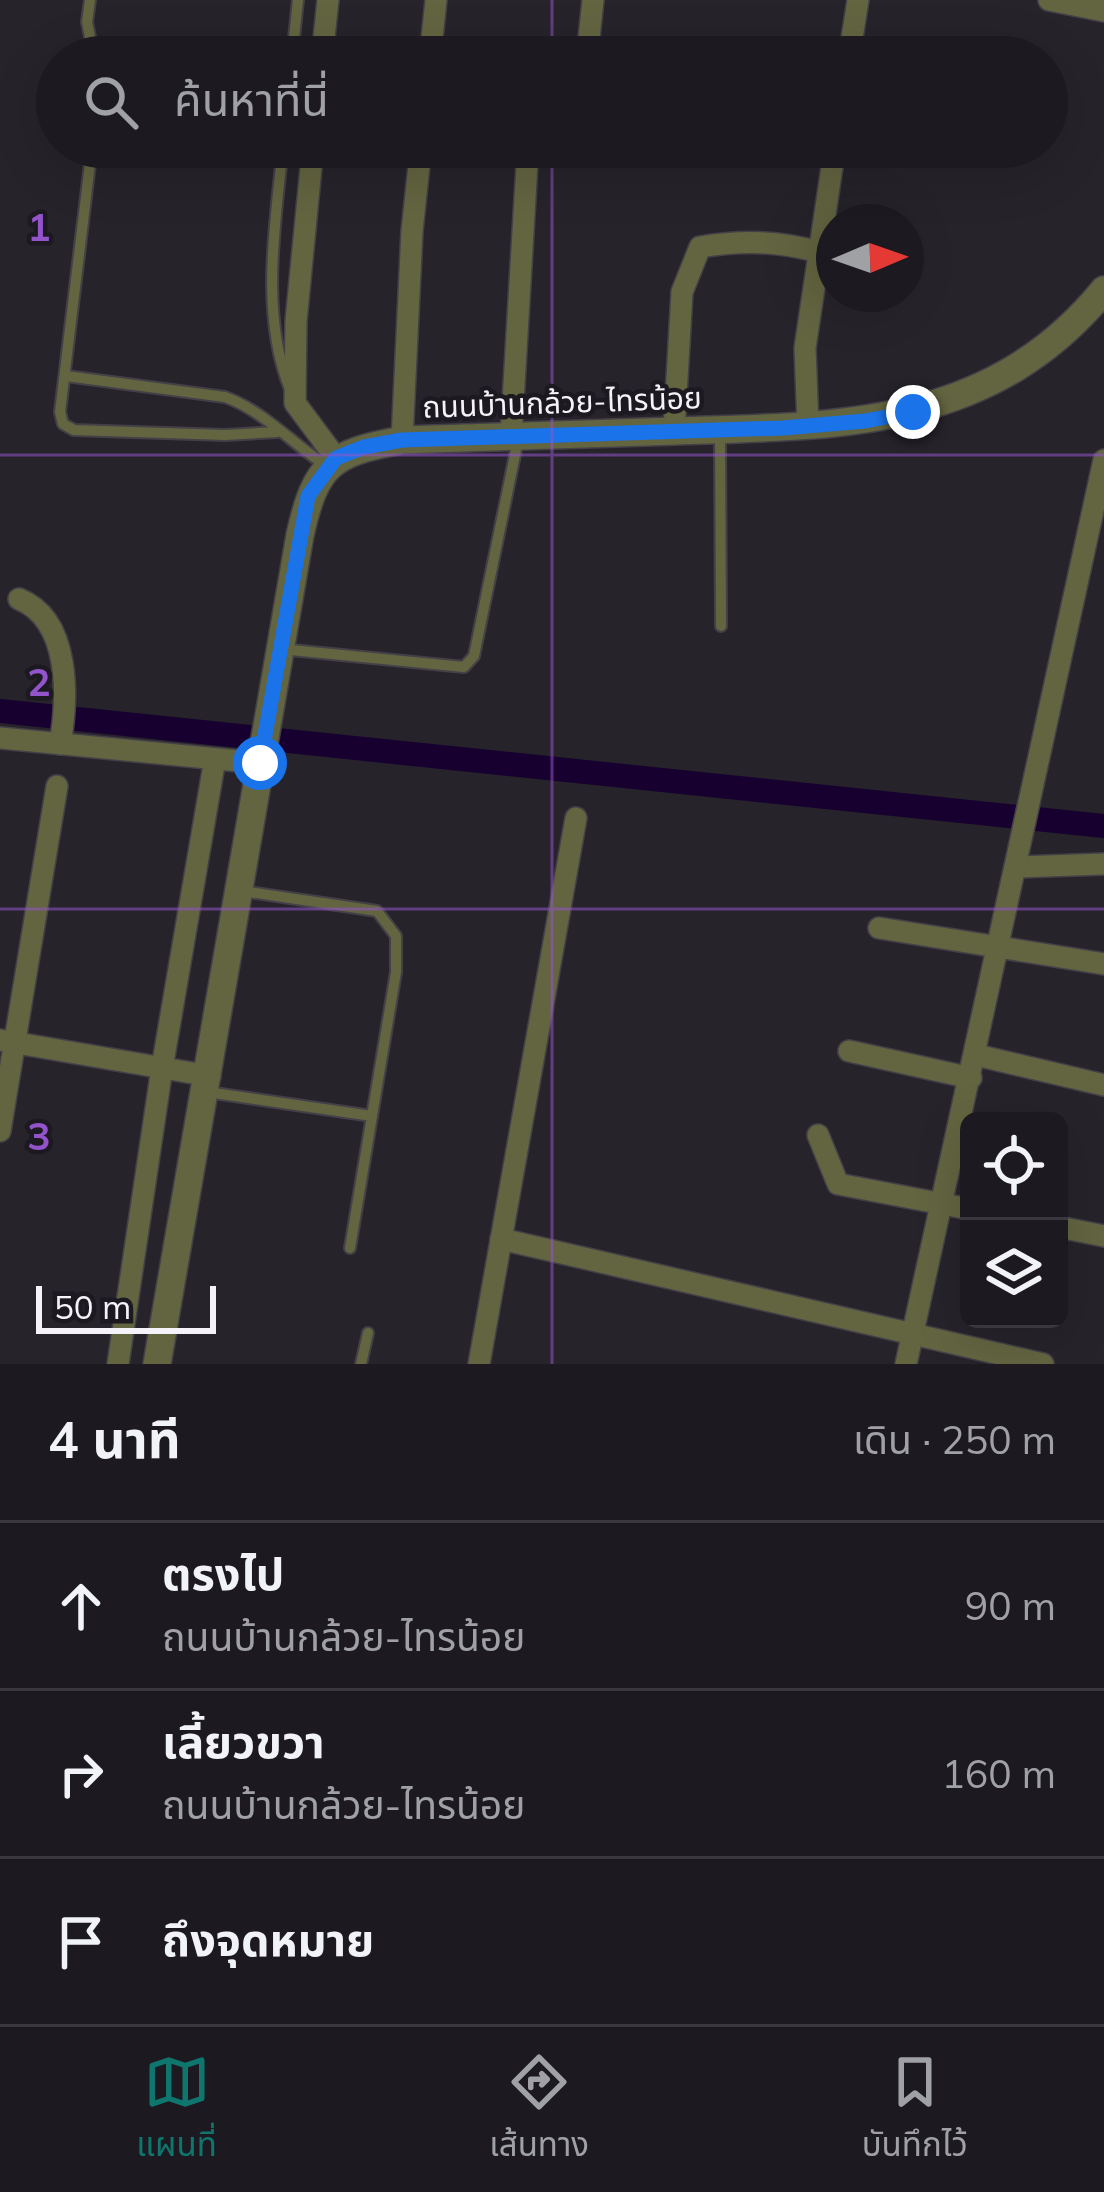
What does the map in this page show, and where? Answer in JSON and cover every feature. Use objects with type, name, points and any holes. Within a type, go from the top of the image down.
[{"type":"street","points":[[324,36],[328,0]]},
{"type":"street","points":[[432,36],[436,0]]},
{"type":"street","points":[[589,36],[593,0]]},
{"type":"street","points":[[852,36],[858,0]]},
{"type":"street","points":[[1049,0],[1104,11]]},
{"type":"street","points":[[158,1364],[308,496],[332,463],[295,404],[296,321],[312,168]]},
{"type":"street","points":[[402,440],[419,168]]},
{"type":"street","points":[[515,436],[527,168]]},
{"type":"street","points":[[826,204],[832,168]]},
{"type":"street","points":[[674,431],[682,292],[700,247],[739,240],[780,242],[816,251]]},
{"type":"street","points":[[808,426],[805,349],[816,267]]},
{"type":"street","name":"ถนนบ้านกล้วย-ไทรน้อย","points":[[332,463],[364,447],[402,440],[808,426],[913,412],[1006,376],[1041,352],[1104,290]]},
{"type":"street","points":[[906,1364],[1104,460]]},
{"type":"street","points":[[20,599],[33,605],[53,631],[66,693],[61,739]]},
{"type":"street","points":[[0,738],[61,739],[215,759],[261,760]]},
{"type":"street","points":[[118,1364],[161,1068],[215,759]]},
{"type":"street","points":[[0,1131],[8,1040],[57,786]]},
{"type":"street","points":[[479,1364],[576,818]]},
{"type":"street","points":[[1018,867],[1104,864]]},
{"type":"street","points":[[879,928],[1104,964]]},
{"type":"street","points":[[8,1040],[161,1068],[208,1084]]},
{"type":"street","points":[[849,1051],[1104,1085]]},
{"type":"street","points":[[818,1135],[838,1184],[960,1207]]},
{"type":"street","points":[[1068,1229],[1104,1236]]},
{"type":"street","points":[[501,1239],[1043,1364]]},
{"type":"lane","points":[[90,0],[90,36]]},
{"type":"lane","points":[[294,36],[298,0]]},
{"type":"lane","points":[[90,168],[62,424],[74,430],[277,432]]},
{"type":"lane","points":[[281,168],[273,307],[280,367],[295,404]]},
{"type":"lane","points":[[66,376],[225,397],[248,406],[277,432],[332,463]]},
{"type":"lane","points":[[720,430],[722,626]]},
{"type":"lane","points":[[280,649],[464,667],[474,656],[515,436]]},
{"type":"lane","points":[[238,891],[377,911],[396,935],[396,972],[350,1248]]},
{"type":"lane","points":[[208,1084],[372,1116]]},
{"type":"lane","points":[[361,1364],[368,1333]]},
{"type":"waterway","points":[[0,711],[1104,826]]},
{"type":"route","points":[[260,763],[308,496],[336,458],[402,440],[783,428],[913,412]]}]
